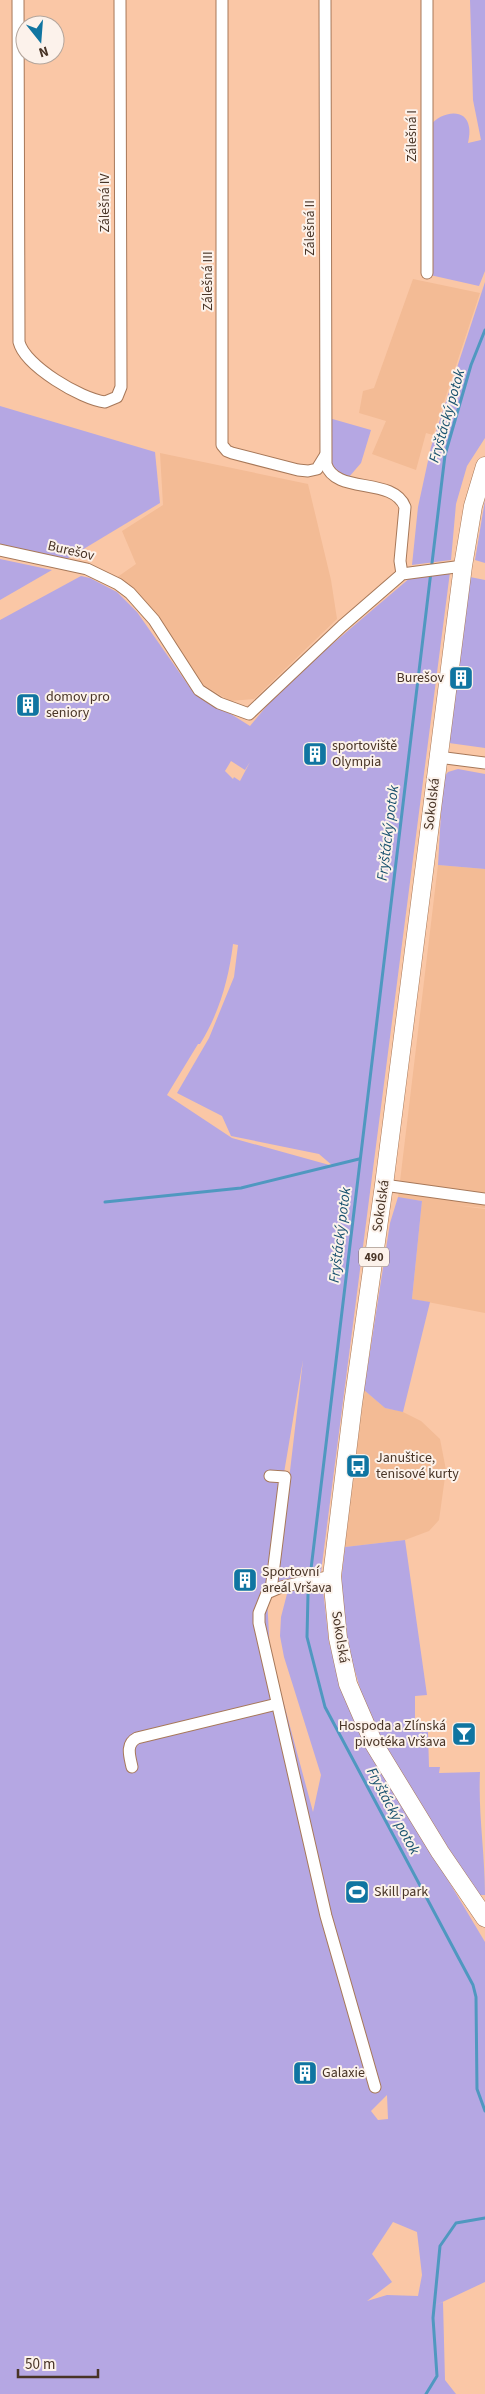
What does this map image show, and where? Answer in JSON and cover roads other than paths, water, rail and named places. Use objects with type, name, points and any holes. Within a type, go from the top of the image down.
[{"type":"main road","name":"Sokolská","points":[[484,1913],[440,1852],[374,1744],[348,1684],[324,1578],[353,1404],[384,1185],[438,756],[456,566],[485,466]]},
{"type":"street","name":"Zálešná IV","points":[[18,0],[18,342],[23,352],[62,384],[99,401],[110,401],[117,397],[121,387],[120,0]]},
{"type":"street","name":"Zálešná III","points":[[222,0],[222,445],[227,451],[232,453],[303,471],[317,469],[326,456]]},
{"type":"street","name":"Zálešná II","points":[[325,0],[326,456]]},
{"type":"street","name":"Zálešná I","points":[[427,0],[427,272]]},
{"type":"street","points":[[326,456],[329,472],[338,479],[394,494],[402,500],[405,508],[400,561],[408,572],[456,566]]},
{"type":"street","name":"Burešov","points":[[0,550],[87,569],[118,584],[130,593],[154,620],[199,690],[219,703],[249,714],[342,626],[408,572]]},
{"type":"street","points":[[438,756],[485,763]]},
{"type":"street","points":[[384,1185],[485,1199]]},
{"type":"street","points":[[270,1476],[285,1477],[271,1590]]},
{"type":"street","points":[[324,1578],[271,1590],[267,1593],[262,1604],[259,1624],[326,1916],[375,2087]]},
{"type":"street","points":[[132,1767],[129,1746],[137,1738],[277,1704]]},
{"type":"waterway","name":"Fryštácký potok","points":[[485,330],[471,365],[445,455],[308,1594],[307,1637],[325,1707],[473,1985],[476,1997],[477,2089],[485,2111]]},
{"type":"waterway","points":[[105,1202],[241,1188],[359,1159]]},
{"type":"waterway","name":"Fryštácký potok","points":[[426,2394],[437,2376],[433,2318],[440,2246],[456,2223],[485,2218]]},
{"type":"place","name":"Burešov","points":[[461,678]]},
{"type":"place","name":"domov pro seniory","points":[[28,705]]},
{"type":"place","name":"sportoviště Olympia","points":[[315,754]]},
{"type":"place","name":"Januštice, tenisové kurty","points":[[358,1466]]},
{"type":"place","name":"Sportovní areál Vršava","points":[[245,1580]]},
{"type":"place","name":"Hospoda a Zlínská pivotéka Vršava","points":[[464,1734]]},
{"type":"place","name":"Skill park","points":[[357,1892]]},
{"type":"place","name":"Galaxie","points":[[305,2073]]}]
